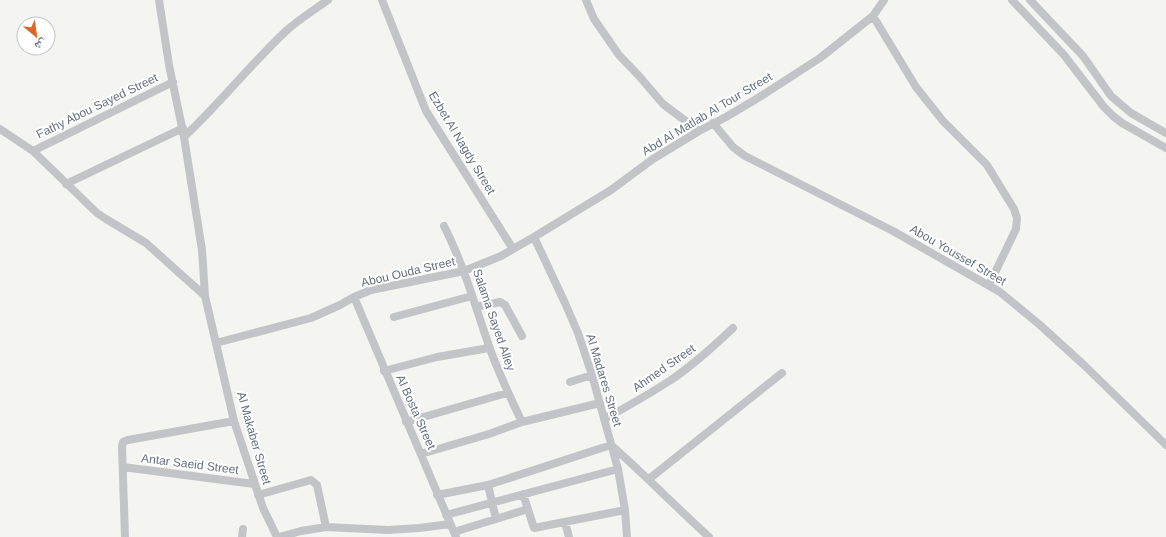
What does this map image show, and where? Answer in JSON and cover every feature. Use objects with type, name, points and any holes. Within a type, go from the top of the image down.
[{"type":"street","name":"Al Makaber Street","points":[[159,0],[184,137],[202,250],[205,296],[234,421],[258,495],[270,525],[278,537]]},
{"type":"street","points":[[184,137],[287,30],[328,0]]},
{"type":"street","name":"Ezbet Al Nagdy Street","points":[[382,0],[426,111],[513,249]]},
{"type":"street","points":[[586,0],[594,19],[619,56],[639,76],[663,104],[699,131]]},
{"type":"street","name":"Abd Al Matlab Al Tour Street","points":[[534,237],[611,190],[653,159],[758,98],[820,58],[873,16],[884,0]]},
{"type":"street","points":[[1012,0],[1064,55],[1100,102],[1113,116],[1122,123],[1166,148]]},
{"type":"street","points":[[1030,0],[1082,56],[1112,96],[1131,113],[1166,133]]},
{"type":"street","points":[[873,16],[916,86],[943,121],[987,166],[1014,209],[1017,218],[1016,229],[990,285]]},
{"type":"street","name":"Fathy Abou Sayed Street","points":[[33,151],[173,82]]},
{"type":"street","name":"Abou Youssef Street","points":[[713,123],[733,147],[745,156],[893,231],[990,285],[1012,301],[1040,325],[1166,445]]},
{"type":"street","points":[[66,184],[182,128]]},
{"type":"street","points":[[0,130],[33,151],[66,184],[106,219],[146,243],[205,296]]},
{"type":"street","name":"Salama Sayed Alley","points":[[444,226],[464,271],[489,348],[522,422]]},
{"type":"street","name":"Abou Ouda Street","points":[[216,343],[311,318],[371,290],[464,271],[488,262],[534,237]]},
{"type":"street","name":"Al Madares Street","points":[[534,237],[578,333],[592,375],[618,469],[625,510],[627,537]]},
{"type":"street","points":[[394,317],[472,296]]},
{"type":"street","name":"Al Bosta Street","points":[[354,297],[384,371],[455,535]]},
{"type":"street","points":[[476,307],[500,302],[505,305],[522,336]]},
{"type":"street","name":"Ahmed Street","points":[[604,419],[639,400],[672,379],[704,355],[733,328]]},
{"type":"street","points":[[384,371],[437,357],[489,348]]},
{"type":"street","points":[[649,479],[782,373]]},
{"type":"street","points":[[570,382],[592,375]]},
{"type":"street","points":[[406,422],[508,393]]},
{"type":"street","points":[[421,454],[482,436],[522,422],[600,403]]},
{"type":"street","points":[[125,537],[122,447],[126,440],[234,421]]},
{"type":"street","points":[[437,495],[488,485],[611,445],[649,479],[674,505],[709,537]]},
{"type":"street","name":"Antar Saeid Street","points":[[123,467],[254,484]]},
{"type":"street","points":[[446,515],[492,504],[523,494],[618,469]]},
{"type":"street","points":[[258,495],[311,480],[317,485],[326,528]]},
{"type":"street","points":[[488,485],[496,519]]},
{"type":"street","points":[[523,494],[534,528],[625,510]]},
{"type":"street","points":[[455,535],[496,519],[528,509]]},
{"type":"street","points":[[565,522],[570,537]]},
{"type":"street","points":[[278,537],[301,531],[326,528],[388,530],[450,524]]}]
